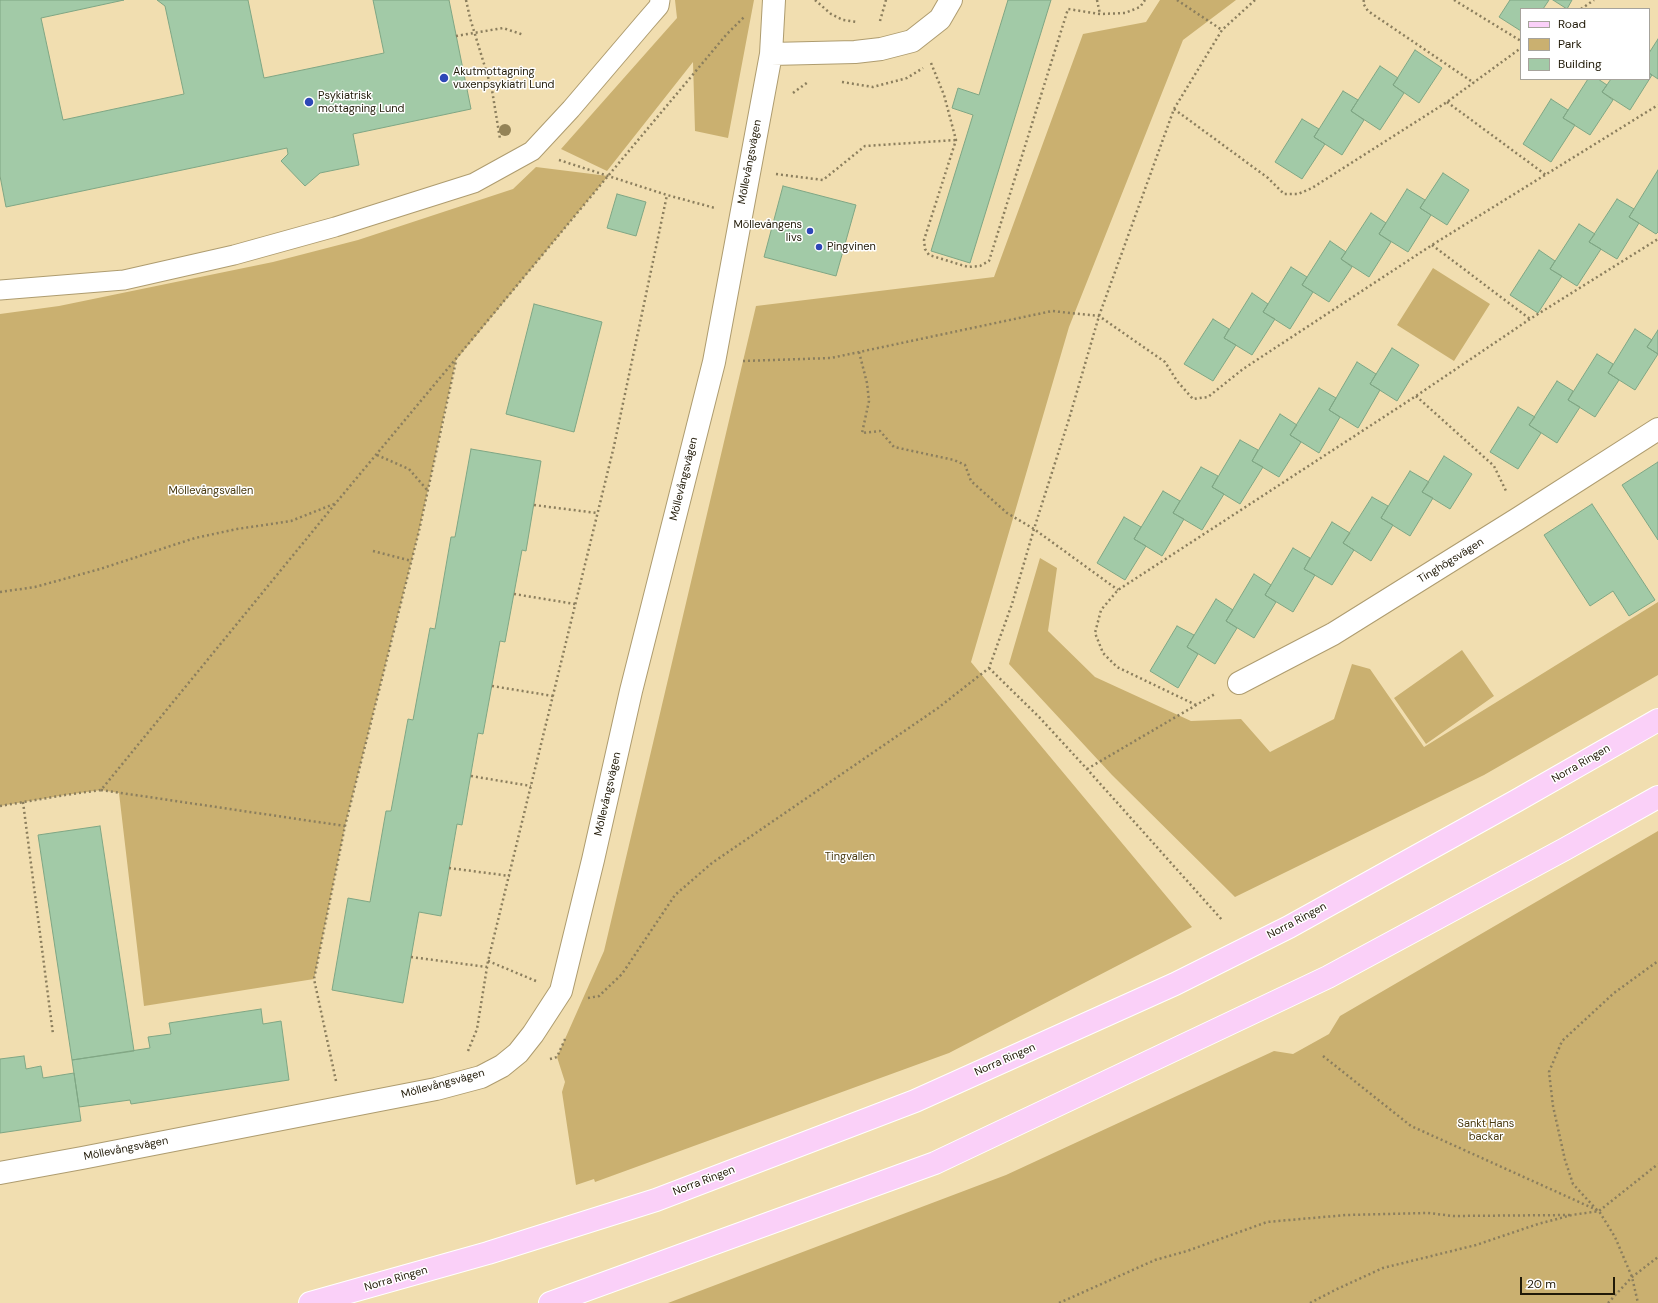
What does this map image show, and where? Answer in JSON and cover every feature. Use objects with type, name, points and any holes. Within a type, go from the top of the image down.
[{"type":"main road","name":"Norra Ringen","points":[[310,1303],[488,1253],[656,1200],[915,1101],[1175,984],[1289,927],[1502,809],[1658,720]]},
{"type":"main road","points":[[550,1303],[935,1163],[1328,977],[1565,849],[1658,796]]},
{"type":"street","name":"Möllevångsvägen","points":[[0,1173],[443,1087],[481,1076],[502,1066],[518,1053],[533,1034],[560,991],[593,860],[631,691],[714,362],[771,54],[774,0]]},
{"type":"street","points":[[771,54],[855,52],[881,49],[912,41],[940,19],[951,0]]},
{"type":"street","name":"Tinghögsvägen","points":[[1239,683],[1333,634],[1658,429]]},
{"type":"lane","points":[[0,290],[124,280],[234,255],[335,227],[474,183],[532,151],[571,110],[659,6],[660,0]]},
{"type":"path","points":[[466,0],[474,33],[492,90],[504,167]]},
{"type":"path","points":[[815,0],[820,6],[831,14],[843,20],[858,22]]},
{"type":"path","points":[[879,22],[886,0]]},
{"type":"path","points":[[1098,0],[1100,14]]},
{"type":"path","points":[[931,63],[944,95],[956,140],[924,240],[925,249],[929,255],[968,267],[980,266],[989,261],[1068,9],[1100,14],[1125,13],[1140,7],[1145,0]]},
{"type":"path","points":[[1177,0],[1222,30]]},
{"type":"path","points":[[488,961],[560,991],[584,998],[600,996],[622,974],[675,895],[712,863],[938,708],[989,668],[1012,604],[1099,316],[1174,109],[1222,30],[1255,0]]},
{"type":"path","points":[[1364,0],[1363,3],[1368,12],[1474,82]]},
{"type":"path","points":[[1454,0],[1520,40]]},
{"type":"path","points":[[1582,8],[1594,0]]},
{"type":"path","points":[[101,790],[335,504],[608,176],[726,35],[748,14]]},
{"type":"path","points":[[456,36],[503,28],[524,35]]},
{"type":"path","points":[[1174,109],[1268,178],[1284,194],[1298,194],[1312,188],[1447,102],[1520,49]]},
{"type":"path","points":[[1447,102],[1546,175]]},
{"type":"path","points":[[714,362],[831,358],[1052,312],[1099,316],[1165,362],[1177,381],[1193,399],[1208,397],[1243,369],[1432,245],[1658,105]]},
{"type":"path","points":[[774,174],[823,180],[865,146],[956,140]]},
{"type":"path","points":[[532,151],[667,195],[740,215]]},
{"type":"path","points":[[462,1053],[468,1051],[477,1029],[488,961],[614,446],[667,195]]},
{"type":"path","points":[[1196,705],[1117,667],[1103,653],[1095,633],[1102,610],[1118,590],[1416,396],[1530,319],[1658,238]]},
{"type":"path","points":[[1432,245],[1530,319]]},
{"type":"path","points":[[859,352],[867,383],[869,401],[862,433],[880,431],[894,447],[954,460],[965,466],[971,481],[1007,513],[1034,529],[1118,590]]},
{"type":"path","points":[[341,1108],[314,979],[345,826],[412,561],[456,360]]},
{"type":"path","points":[[1416,396],[1494,466],[1519,518]]},
{"type":"path","points":[[377,454],[409,469],[428,491]]},
{"type":"path","points":[[0,592],[35,587],[100,569],[195,538],[237,528],[291,520],[335,504]]},
{"type":"path","points":[[534,505],[597,513]]},
{"type":"path","points":[[373,552],[412,561]]},
{"type":"path","points":[[514,594],[575,604]]},
{"type":"path","points":[[989,668],[1040,718],[1223,921]]},
{"type":"path","points":[[1087,769],[1196,705],[1239,683]]},
{"type":"path","points":[[492,686],[553,696]]},
{"type":"path","points":[[471,776],[531,786]]},
{"type":"path","points":[[0,806],[101,790],[345,826]]},
{"type":"path","points":[[23,802],[53,1034]]},
{"type":"path","points":[[449,868],[510,876]]},
{"type":"path","points":[[411,957],[487,967]]},
{"type":"path","points":[[1638,1303],[1632,1277],[1615,1237],[1599,1211],[1573,1184],[1567,1166],[1553,1106],[1549,1072],[1562,1041],[1614,993],[1658,961]]},
{"type":"path","points":[[1323,1056],[1411,1126],[1599,1211]]},
{"type":"path","points":[[336,1081],[343,1080]]},
{"type":"path","points":[[1310,1303],[1383,1268],[1476,1245],[1538,1224],[1572,1215],[1599,1211],[1658,1164]]},
{"type":"path","points":[[1059,1303],[1155,1260],[1187,1251],[1267,1222],[1346,1215],[1421,1213],[1453,1216],[1572,1215]]},
{"type":"path","points":[[1608,1303],[1632,1277],[1658,1257]]},
{"type":"green space","points":[[675,0],[754,0],[728,138],[695,131],[693,62],[607,171],[561,149],[677,18]]},
{"type":"green space","name":"Tingvallen","points":[[1160,0],[1236,0],[1183,40],[1069,327],[971,662],[1192,927],[949,1053],[595,1182],[594,1179],[576,1185],[562,1092],[565,1082],[557,1057],[604,951],[756,306],[994,277],[1083,34],[1146,22]]},
{"type":"green space","name":"Möllevångsvallen","points":[[536,167],[608,176],[456,360],[419,531],[345,826],[314,979],[144,1006],[119,793],[101,790],[0,806],[0,314],[59,306],[273,262],[358,240],[513,189]]},
{"type":"green space","points":[[1433,268],[1490,304],[1454,361],[1397,325]]},
{"type":"green space","points":[[1040,558],[1057,568],[1048,631],[1095,677],[1191,721],[1241,719],[1270,752],[1334,719],[1352,664],[1370,669],[1424,747],[1658,602],[1658,675],[1484,775],[1235,897],[1112,775],[1009,664]]},
{"type":"green space","points":[[1462,650],[1494,696],[1426,744],[1394,698]]},
{"type":"green space","name":"Sankt Hans backar","points":[[1658,831],[1658,1303],[668,1303],[1006,1175],[1274,1051],[1293,1054],[1329,1034],[1340,1016]]},
{"type":"building","name":"Psykiatrisk mottagning Lund","points":[[0,0],[124,0],[41,18],[63,120],[184,94],[165,6],[157,0],[248,0],[264,78],[384,53],[373,0],[449,0],[471,109],[353,134],[359,165],[320,173],[305,186],[281,161],[288,154],[287,148],[6,207],[0,176]]},
{"type":"building","points":[[1008,0],[1051,0],[970,263],[931,251],[973,115],[952,108],[958,88],[979,95]]},
{"type":"building","points":[[1510,0],[1549,0],[1544,8],[1520,8],[1520,30],[1499,17]]},
{"type":"building","points":[[1553,0],[1572,0],[1568,8]]},
{"type":"building","points":[[1658,39],[1658,79],[1650,74],[1650,51]]},
{"type":"building","points":[[1415,50],[1442,68],[1419,103],[1393,85]]},
{"type":"building","points":[[1380,66],[1398,78],[1393,85],[1404,93],[1380,130],[1351,111]]},
{"type":"building","points":[[1587,80],[1600,80],[1607,85],[1602,92],[1613,100],[1590,135],[1563,118]]},
{"type":"building","points":[[1610,80],[1649,80],[1630,110],[1602,92]]},
{"type":"building","points":[[1343,91],[1358,100],[1351,111],[1364,120],[1342,155],[1314,137]]},
{"type":"building","points":[[1551,99],[1568,110],[1563,118],[1575,125],[1551,162],[1523,144]]},
{"type":"building","points":[[1302,119],[1319,129],[1314,137],[1325,144],[1302,179],[1275,162]]},
{"type":"building","points":[[1658,170],[1658,232],[1656,234],[1629,217]]},
{"type":"building","points":[[1443,173],[1469,190],[1447,225],[1420,208]]},
{"type":"building","name":"Möllevångens livs","points":[[783,186],[856,205],[836,276],[764,257]]},
{"type":"building","points":[[1407,189],[1425,200],[1420,208],[1431,215],[1408,252],[1379,234]]},
{"type":"building","points":[[617,194],[646,202],[636,236],[607,228]]},
{"type":"building","points":[[1617,199],[1634,209],[1629,217],[1639,223],[1617,259],[1589,242]]},
{"type":"building","points":[[1371,213],[1386,223],[1379,234],[1391,242],[1369,277],[1341,259]]},
{"type":"building","points":[[1579,224],[1595,234],[1589,242],[1601,249],[1577,286],[1550,269]]},
{"type":"building","points":[[1330,241],[1346,252],[1341,259],[1352,267],[1329,302],[1302,285]]},
{"type":"building","points":[[1539,250],[1555,261],[1550,269],[1562,276],[1538,313],[1510,295]]},
{"type":"building","points":[[1291,267],[1307,277],[1302,285],[1313,292],[1290,329],[1263,312]]},
{"type":"building","points":[[1252,293],[1268,304],[1263,312],[1275,319],[1252,355],[1224,338]]},
{"type":"building","points":[[534,304],[602,322],[574,432],[506,414]]},
{"type":"building","points":[[1213,319],[1229,329],[1224,338],[1236,345],[1213,381],[1184,364]]},
{"type":"building","points":[[1635,329],[1652,340],[1647,347],[1658,354],[1635,390],[1608,373]]},
{"type":"building","points":[[1658,330],[1658,354],[1647,347]]},
{"type":"building","points":[[1392,348],[1419,365],[1397,401],[1370,384]]},
{"type":"building","points":[[1597,354],[1613,364],[1608,373],[1619,380],[1595,417],[1568,400]]},
{"type":"building","points":[[1357,362],[1376,374],[1370,384],[1380,390],[1358,428],[1329,410]]},
{"type":"building","points":[[1557,381],[1573,391],[1568,400],[1580,407],[1557,443],[1529,425]]},
{"type":"building","points":[[1319,388],[1336,398],[1329,410],[1340,417],[1319,453],[1290,435]]},
{"type":"building","points":[[1518,407],[1535,417],[1529,425],[1541,433],[1518,469],[1490,452]]},
{"type":"building","points":[[1280,414],[1297,425],[1290,435],[1301,442],[1279,477],[1252,461]]},
{"type":"building","points":[[1240,440],[1258,450],[1252,461],[1263,467],[1240,504],[1212,487]]},
{"type":"building","points":[[471,449],[541,461],[526,551],[522,550],[505,642],[500,641],[483,734],[478,733],[462,825],[457,824],[441,916],[419,912],[403,1003],[332,990],[348,898],[370,902],[386,811],[391,811],[408,719],[413,720],[430,628],[435,629],[451,537],[455,537]]},
{"type":"building","points":[[1444,456],[1472,474],[1450,509],[1422,492]]},
{"type":"building","points":[[1658,462],[1658,540],[1622,485]]},
{"type":"building","points":[[1201,467],[1218,476],[1212,487],[1224,494],[1202,530],[1173,513]]},
{"type":"building","points":[[1410,471],[1429,482],[1422,492],[1433,498],[1410,536],[1381,518]]},
{"type":"building","points":[[1163,491],[1180,501],[1173,513],[1184,519],[1162,556],[1134,539]]},
{"type":"building","points":[[1372,497],[1388,506],[1381,518],[1393,525],[1371,561],[1343,543]]},
{"type":"building","points":[[1592,504],[1655,600],[1629,616],[1613,591],[1590,606],[1544,535]]},
{"type":"building","points":[[1124,517],[1141,527],[1134,539],[1146,546],[1125,580],[1097,563]]},
{"type":"building","points":[[1332,522],[1350,533],[1343,543],[1354,550],[1332,585],[1304,569]]},
{"type":"building","points":[[1293,548],[1310,558],[1304,569],[1315,575],[1293,612],[1265,595]]},
{"type":"building","points":[[1254,574],[1271,585],[1265,595],[1276,602],[1254,638],[1226,621]]},
{"type":"building","points":[[1216,599],[1233,610],[1226,621],[1237,628],[1215,664],[1187,647]]},
{"type":"building","points":[[1177,626],[1194,635],[1187,647],[1198,654],[1178,688],[1150,671]]},
{"type":"building","points":[[100,826],[134,1051],[72,1060],[38,835]]},
{"type":"building","points":[[261,1009],[263,1024],[281,1021],[289,1080],[131,1104],[130,1100],[79,1107],[72,1060],[150,1048],[148,1037],[171,1034],[169,1023]]},
{"type":"building","points":[[24,1056],[26,1069],[41,1066],[43,1078],[74,1073],[81,1121],[0,1133],[0,1059]]},
{"type":"place","name":"Akutmottagning vuxenpsykiatri Lund","points":[[444,78]]},
{"type":"place","name":"Psykiatrisk mottagning Lund","points":[[309,102]]},
{"type":"place","name":"Möllevångens livs","points":[[810,231]]},
{"type":"place","name":"Pingvinen","points":[[819,247]]}]
